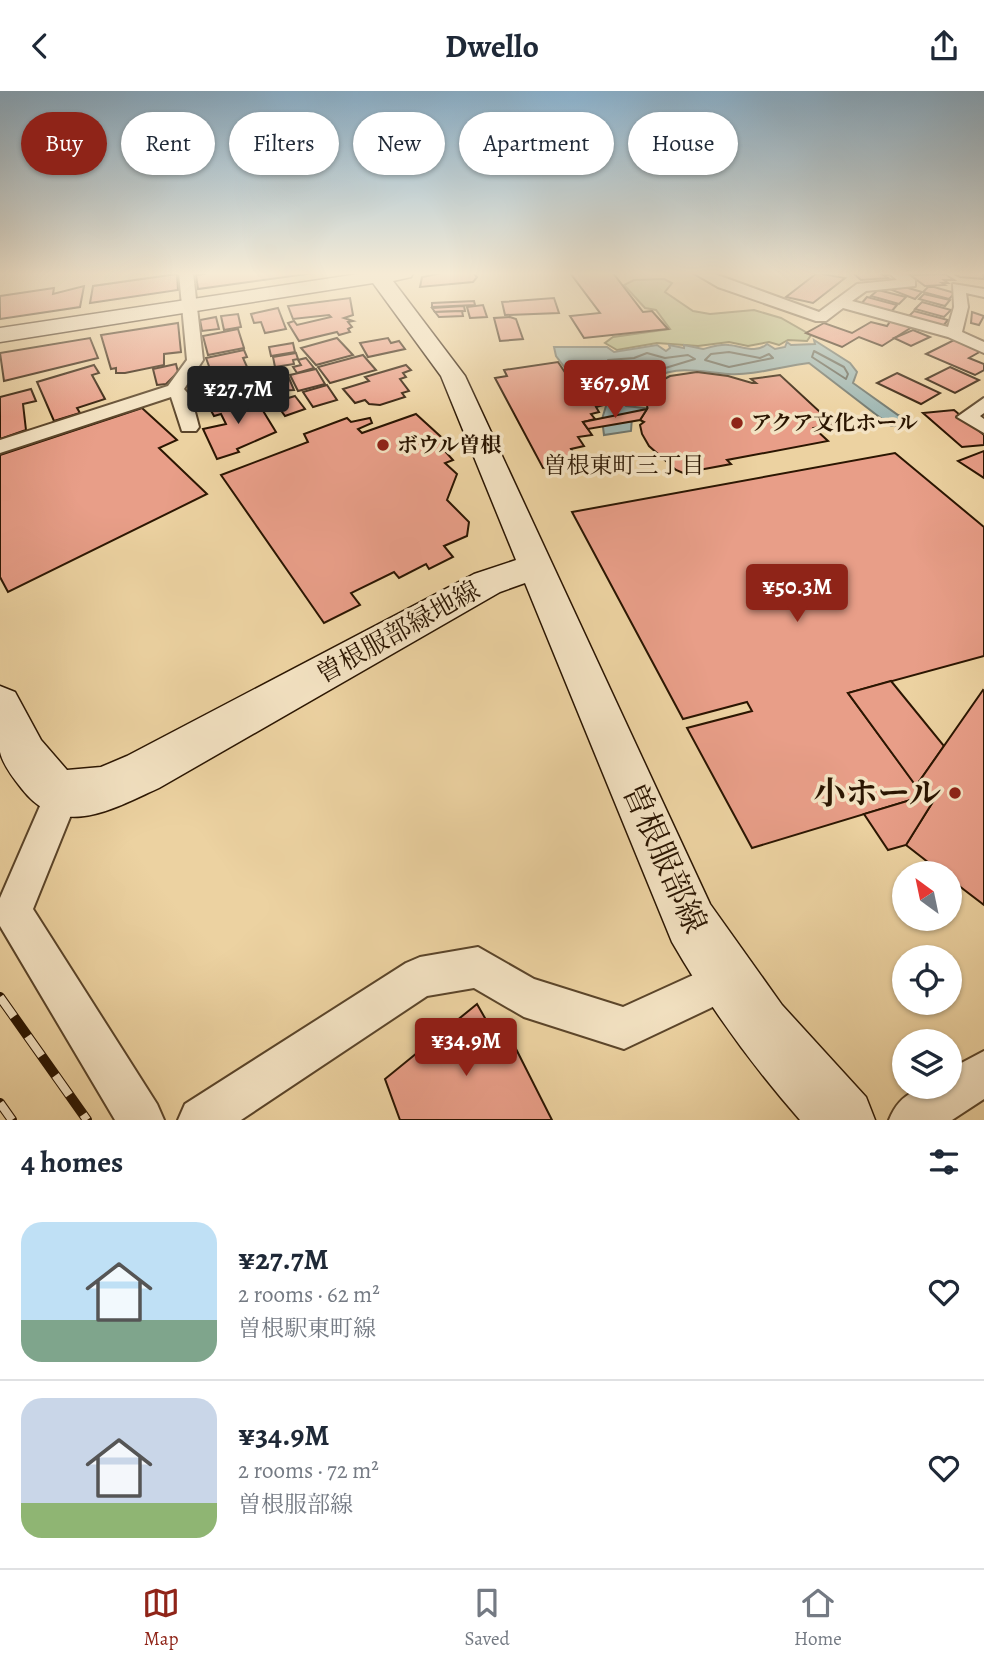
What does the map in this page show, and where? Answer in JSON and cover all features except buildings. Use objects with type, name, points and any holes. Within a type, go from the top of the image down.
[{"type":"street","points":[[0,335],[92,321]]},
{"type":"street","points":[[0,447],[174,390],[195,360],[191,321]]},
{"type":"street","points":[[413,321],[453,376],[534,567]]},
{"type":"street","points":[[908,321],[954,334],[984,348]]},
{"type":"street","points":[[954,334],[957,321]]},
{"type":"street","points":[[174,390],[182,397],[189,427]]},
{"type":"street","points":[[984,404],[967,417],[984,427]]},
{"type":"street","name":"曽根服部緑地線","points":[[62,796],[101,790],[143,772],[487,583],[534,567]]},
{"type":"street","name":"曽根服部線","points":[[534,567],[691,923],[724,981],[802,1076],[843,1120]]},
{"type":"street","points":[[0,705],[29,765],[45,784],[62,796],[13,912],[141,1120]]},
{"type":"street","points":[[201,1120],[420,977],[478,967],[524,996],[624,1028],[724,981]]},
{"type":"street","points":[[912,1120],[984,1073]]},
{"type":"green space","points":[[664,321],[786,321],[811,335],[807,341],[788,340],[779,345],[769,342],[748,346],[729,342],[698,346],[657,343],[617,350],[605,343],[613,337],[670,329]]},
{"type":"water","points":[[814,340],[850,363],[857,372],[853,383],[898,415],[911,420],[913,425],[891,426],[809,363],[748,374],[684,370],[664,374],[645,386],[642,400],[633,395],[621,399],[626,406],[644,408],[632,417],[631,431],[604,435],[602,419],[606,406],[592,386],[579,387],[575,382],[606,383],[614,382],[613,378],[601,372],[603,369],[597,364],[569,373],[556,356],[554,347],[607,347],[614,352],[657,345],[666,351],[670,348],[669,345],[703,349],[725,345],[758,349],[767,344],[775,349],[785,347],[787,342],[791,345],[815,344]]},
{"type":"railway","points":[[0,997],[87,1120]]},
{"type":"railway","points":[[0,1103],[12,1120]]},
{"type":"place","name":"アクア文化ホール","points":[[737,423]]},
{"type":"place","name":"ボウル曽根","points":[[383,445]]},
{"type":"place","name":"小ホール","points":[[955,793]]},
{"type":"district","name":"曽根東町三丁目","points":[[624,465]]}]
